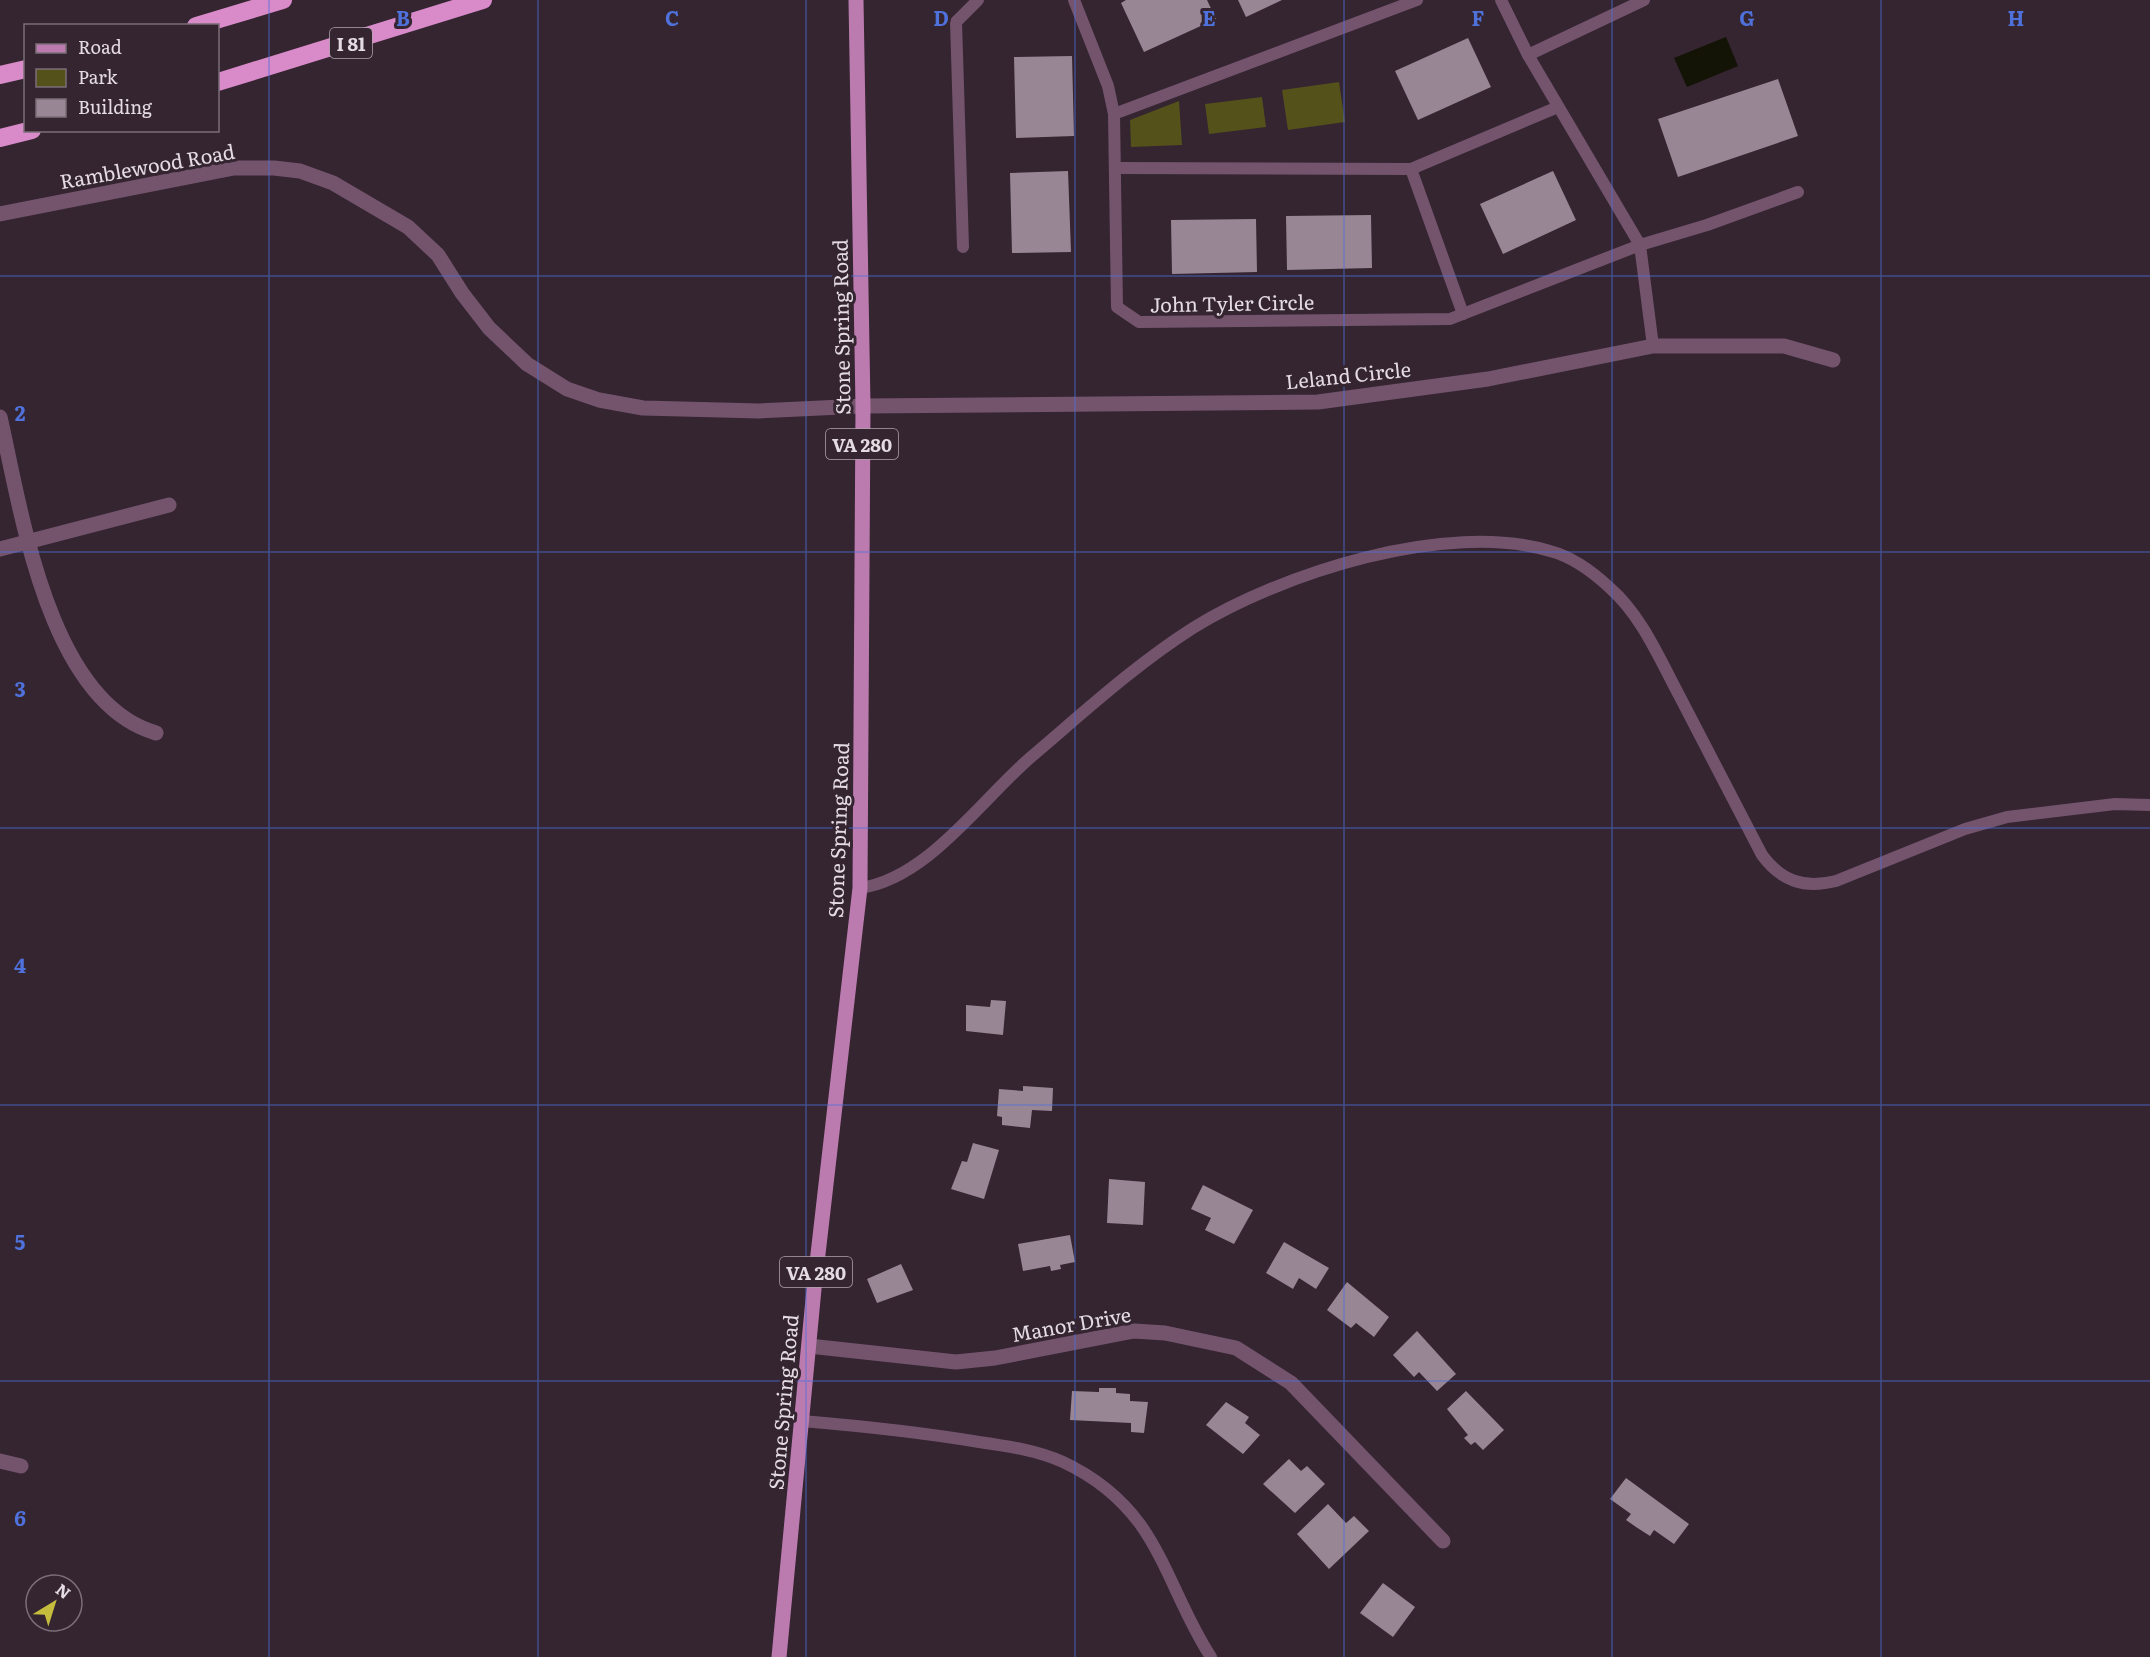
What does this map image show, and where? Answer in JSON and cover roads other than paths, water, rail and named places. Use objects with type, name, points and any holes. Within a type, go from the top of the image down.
[{"type":"highway","points":[[203,24],[283,0]]},
{"type":"highway","name":"I 81","points":[[219,82],[483,0]]},
{"type":"highway","points":[[0,75],[24,69]]},
{"type":"highway","points":[[0,138],[24,132]]},
{"type":"main road","name":"Stone Spring Road","points":[[779,1657],[809,1346],[860,888],[862,406],[856,0]]},
{"type":"street","name":"Ramblewood Road","points":[[0,214],[234,168],[274,168],[300,171],[333,183],[408,227],[438,255],[474,312],[505,346],[527,364],[567,389],[598,400],[643,408],[759,411],[862,406]]},
{"type":"street","name":"Leland Circle","points":[[862,406],[1318,402],[1488,379],[1653,346],[1784,346],[1833,360]]},
{"type":"street","points":[[0,417],[28,540],[48,605],[76,663],[118,713],[134,725],[156,733]]},
{"type":"street","points":[[0,549],[169,505]]},
{"type":"street","name":"Manor Drive","points":[[809,1346],[956,1362],[995,1358],[1134,1331],[1165,1333],[1236,1348],[1291,1383],[1443,1541]]},
{"type":"street","points":[[0,1461],[21,1466]]},
{"type":"lane","points":[[963,248],[956,22],[978,0]]},
{"type":"lane","name":"John Tyler Circle","points":[[1074,0],[1108,86],[1114,114],[1117,308],[1139,322],[1450,319],[1640,245],[1707,225],[1798,192]]},
{"type":"lane","points":[[1114,114],[1418,0]]},
{"type":"lane","points":[[1501,0],[1528,55],[1640,245],[1653,346]]},
{"type":"lane","points":[[1528,55],[1644,0]]},
{"type":"lane","points":[[1115,168],[1411,169],[1558,107]]},
{"type":"lane","points":[[1411,169],[1463,314]]},
{"type":"lane","points":[[860,888],[886,881],[918,864],[1023,764],[1096,701],[1157,653],[1195,627],[1254,596],[1311,574],[1401,550],[1450,542],[1505,543],[1550,551],[1584,566],[1618,595],[1657,654],[1761,855],[1776,872],[1793,881],[1814,885],[1836,881],[1965,830],[2007,817],[2115,804],[2150,805]]},
{"type":"lane","points":[[802,1421],[924,1432],[1027,1450],[1061,1461],[1088,1476],[1121,1503],[1150,1539],[1192,1627],[1211,1657]]}]
